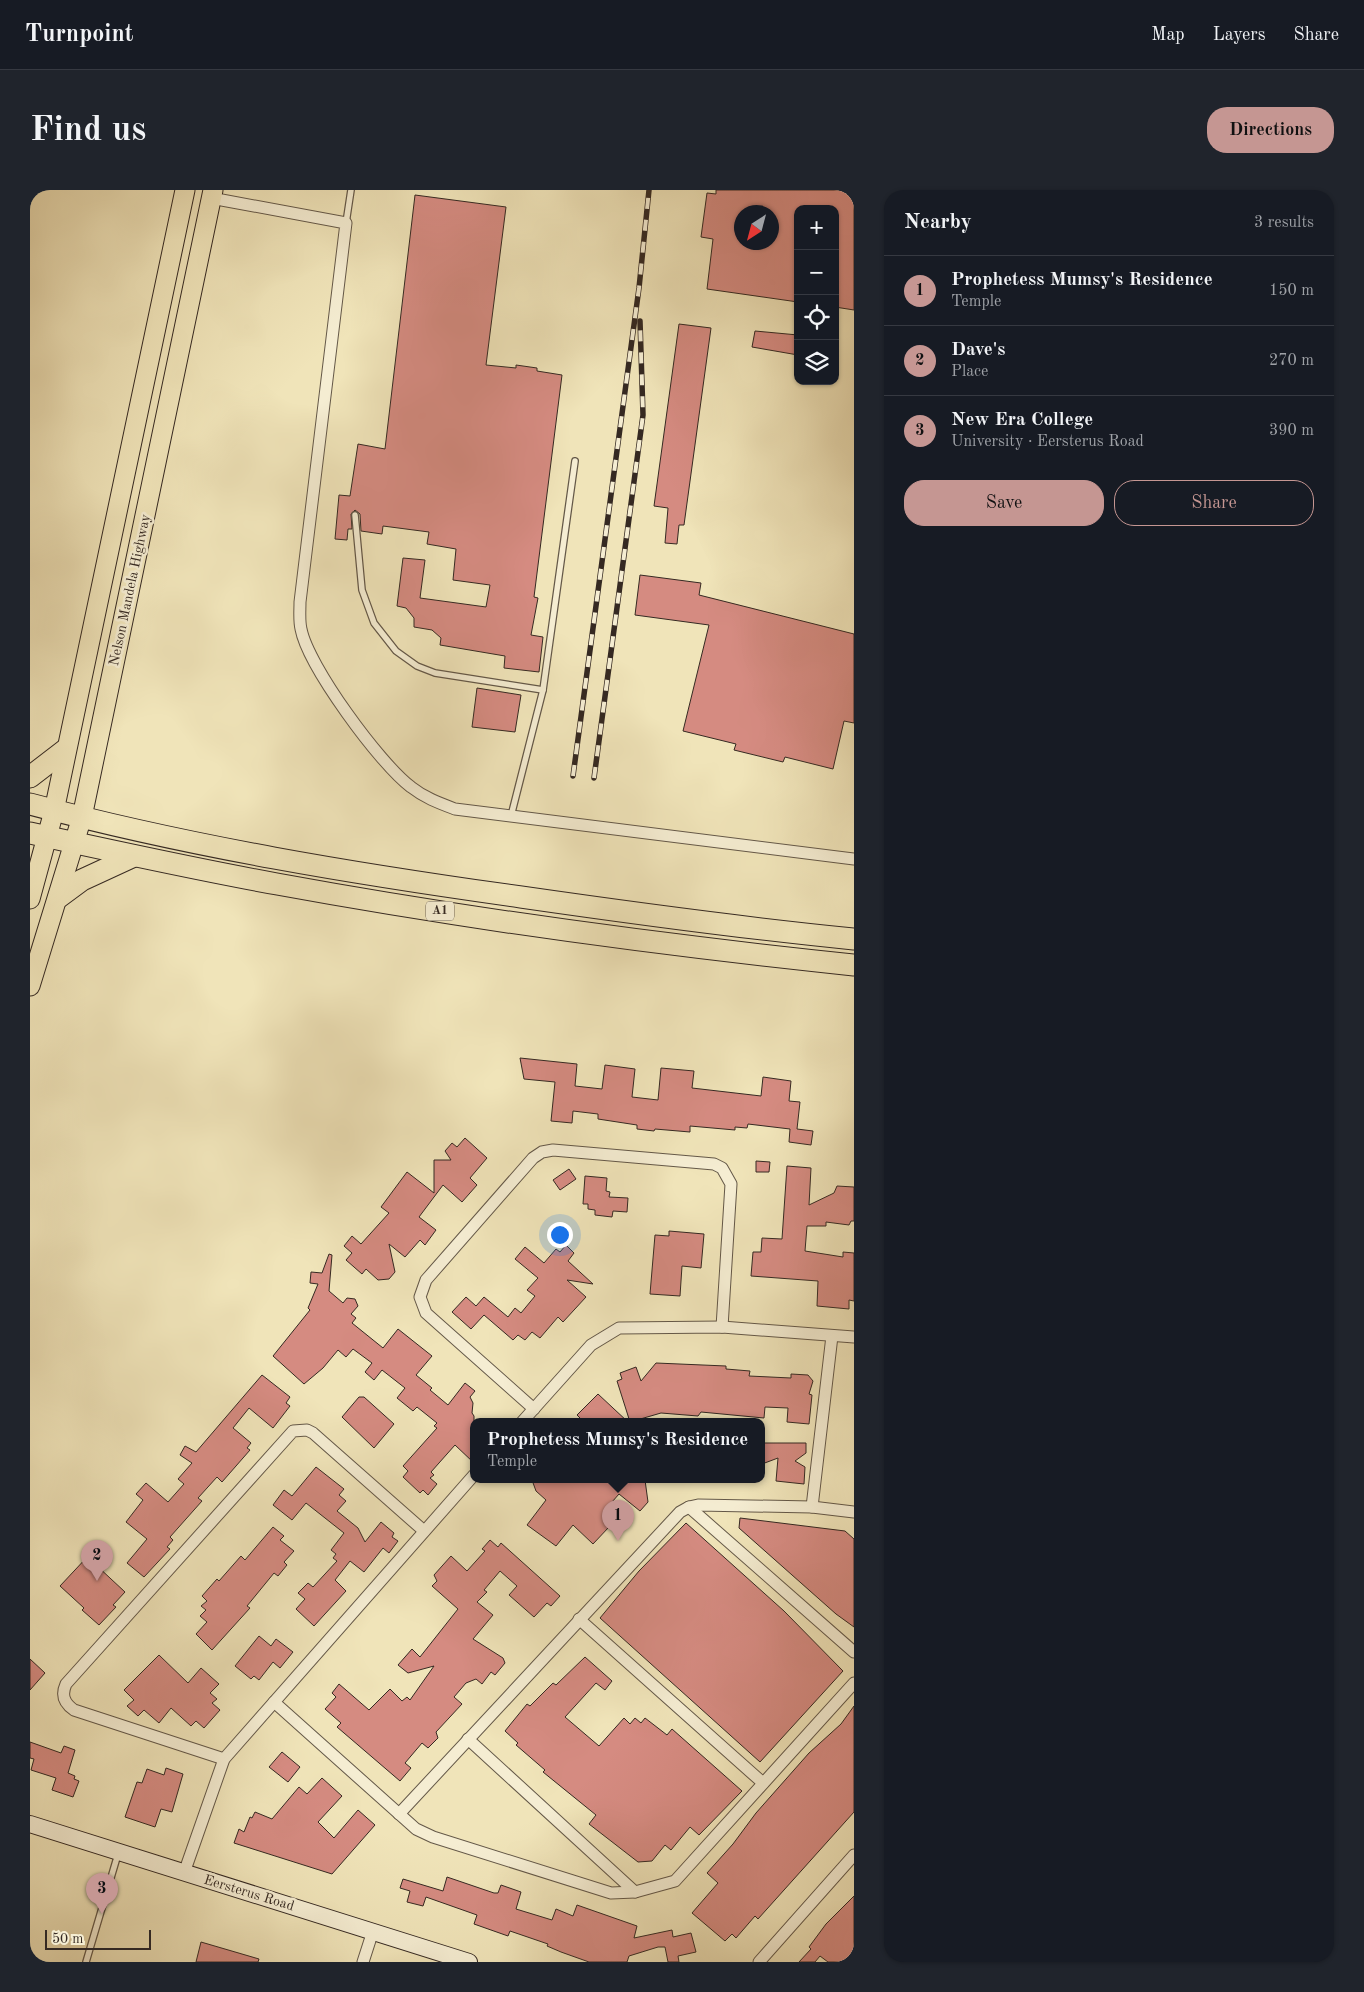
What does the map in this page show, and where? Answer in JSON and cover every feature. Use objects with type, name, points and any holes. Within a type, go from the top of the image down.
[{"type":"highway","points":[[30,777],[65,750]]},
{"type":"highway","name":"A1","points":[[30,804],[297,864],[734,928],[854,939]]},
{"type":"highway","name":"A1","points":[[39,835],[75,844],[277,884],[431,909],[731,952],[854,964]]},
{"type":"highway","points":[[59,896],[82,880],[134,856]]},
{"type":"main road","points":[[30,899],[39,835],[54,810],[65,750],[185,192]]},
{"type":"main road","name":"Nelson Mandela Highway","points":[[30,986],[82,817],[212,194]]},
{"type":"street","points":[[212,194],[346,223],[300,602],[301,630],[311,653],[358,729],[410,787],[432,801],[455,809],[854,859]]},
{"type":"street","points":[[534,1409],[426,1313],[420,1297],[426,1280],[533,1158],[542,1152],[553,1150],[695,1162],[714,1164],[722,1168],[731,1184],[722,1327]]},
{"type":"street","points":[[526,1418],[591,1345],[619,1328],[722,1327],[854,1337]]},
{"type":"street","points":[[812,1507],[832,1336]]},
{"type":"street","points":[[224,1759],[74,1710],[64,1700],[62,1692],[66,1684],[293,1431],[307,1430],[313,1433],[424,1531]]},
{"type":"street","points":[[184,1872],[224,1759],[470,1480]]},
{"type":"street","points":[[399,1814],[680,1512],[698,1505],[812,1507],[854,1512]]},
{"type":"street","points":[[689,1507],[854,1652]]},
{"type":"street","points":[[579,1619],[763,1784]]},
{"type":"street","points":[[274,1702],[416,1829],[433,1837],[601,1891],[634,1892],[675,1881],[854,1684]]},
{"type":"street","points":[[468,1739],[634,1892]]},
{"type":"street","name":"Eersterus Road","points":[[30,1824],[469,1962]]},
{"type":"street","points":[[759,1962],[854,1855]]},
{"type":"street","points":[[363,1962],[373,1931]]},
{"type":"lane","points":[[346,223],[351,190]]},
{"type":"lane","points":[[511,816],[543,690],[575,461]]},
{"type":"lane","points":[[355,514],[362,590],[374,623],[396,651],[417,666],[436,673],[543,690]]},
{"type":"lane","points":[[86,1962],[118,1852]]},
{"type":"building","points":[[716,190],[854,190],[854,310],[839,308],[839,205],[794,205],[794,301],[707,289],[713,239],[701,237],[707,193],[716,194]]},
{"type":"building","points":[[415,195],[506,207],[486,365],[516,368],[516,365],[537,368],[537,371],[562,375],[534,597],[538,598],[531,635],[543,637],[539,672],[504,668],[505,656],[440,645],[441,638],[432,630],[414,627],[414,618],[406,608],[397,606],[403,558],[425,560],[420,598],[486,607],[490,585],[453,580],[456,549],[427,544],[429,532],[383,526],[382,534],[361,531],[360,514],[355,510],[351,514],[352,529],[348,529],[347,540],[335,539],[339,495],[350,496],[358,444],[385,449]]},
{"type":"building","points":[[679,324],[711,328],[684,525],[679,525],[677,544],[665,543],[668,508],[654,506]]},
{"type":"building","points":[[755,331],[794,335],[794,354],[752,347]]},
{"type":"building","points":[[640,575],[701,583],[699,595],[854,634],[854,723],[844,721],[833,769],[785,757],[783,762],[734,750],[736,744],[683,731],[709,625],[635,615]]},
{"type":"building","points":[[477,688],[521,695],[515,732],[472,727]]},
{"type":"building","points":[[520,1058],[577,1064],[575,1086],[602,1089],[605,1065],[635,1069],[632,1097],[658,1100],[661,1068],[694,1071],[692,1088],[761,1096],[763,1077],[791,1081],[789,1101],[800,1102],[797,1129],[813,1131],[811,1145],[789,1142],[790,1129],[748,1124],[747,1128],[735,1127],[735,1130],[690,1126],[690,1132],[655,1129],[654,1131],[637,1129],[637,1125],[598,1119],[598,1114],[573,1111],[572,1123],[551,1121],[555,1082],[524,1079]]},
{"type":"building","points":[[465,1138],[487,1158],[470,1178],[477,1185],[462,1202],[443,1185],[419,1217],[436,1230],[425,1245],[420,1240],[405,1257],[389,1244],[395,1272],[389,1279],[378,1280],[366,1269],[362,1274],[346,1260],[352,1253],[344,1246],[352,1236],[361,1244],[389,1213],[381,1207],[407,1172],[434,1193],[434,1160],[451,1160],[445,1151],[452,1143],[457,1147]]},
{"type":"building","points":[[756,1161],[770,1162],[769,1172],[756,1172]]},
{"type":"building","points":[[787,1166],[811,1168],[809,1205],[834,1193],[837,1186],[854,1187],[854,1221],[851,1221],[849,1225],[826,1222],[826,1226],[807,1226],[805,1251],[843,1257],[843,1252],[854,1253],[854,1301],[849,1300],[849,1309],[817,1306],[818,1281],[751,1276],[753,1252],[761,1252],[762,1238],[782,1239]]},
{"type":"building","points":[[569,1169],[576,1179],[560,1190],[553,1180]]},
{"type":"building","points":[[585,1176],[607,1178],[606,1191],[610,1192],[609,1197],[628,1198],[627,1212],[613,1211],[612,1217],[595,1215],[595,1210],[588,1209],[588,1204],[583,1204]]},
{"type":"building","points":[[669,1231],[704,1234],[701,1268],[682,1266],[680,1296],[650,1294],[655,1235],[669,1236]]},
{"type":"building","points":[[566,1245],[574,1253],[568,1261],[593,1284],[567,1280],[586,1297],[563,1322],[558,1317],[540,1338],[532,1332],[525,1340],[518,1335],[513,1340],[484,1315],[471,1329],[452,1312],[466,1297],[476,1306],[484,1297],[508,1317],[515,1308],[521,1313],[535,1296],[527,1290],[538,1278],[515,1259],[525,1247],[544,1263],[556,1249],[560,1252]]},
{"type":"building","points":[[329,1254],[332,1255],[329,1291],[343,1303],[347,1298],[355,1299],[358,1306],[351,1314],[356,1318],[352,1323],[383,1348],[398,1329],[432,1356],[416,1375],[448,1405],[465,1383],[475,1391],[470,1397],[473,1403],[472,1413],[474,1418],[470,1418],[470,1459],[455,1445],[431,1472],[434,1475],[430,1478],[437,1484],[428,1495],[423,1490],[420,1493],[403,1477],[408,1471],[403,1466],[437,1428],[434,1426],[437,1423],[417,1407],[413,1411],[397,1398],[405,1388],[382,1370],[374,1380],[365,1372],[372,1363],[353,1349],[346,1357],[338,1350],[323,1368],[304,1384],[273,1356],[310,1310],[308,1308],[318,1284],[310,1283],[311,1272],[322,1273]]},
{"type":"building","points":[[656,1363],[726,1366],[726,1369],[750,1371],[749,1376],[791,1378],[791,1374],[808,1375],[813,1381],[809,1394],[812,1395],[809,1424],[787,1422],[788,1408],[765,1407],[764,1418],[701,1412],[698,1416],[661,1413],[644,1418],[629,1418],[617,1381],[622,1379],[620,1373],[636,1367],[641,1381]]},
{"type":"building","points":[[262,1375],[290,1397],[286,1403],[290,1406],[273,1428],[249,1408],[233,1428],[251,1443],[247,1448],[250,1450],[222,1482],[217,1477],[198,1498],[202,1501],[170,1537],[173,1540],[167,1547],[170,1549],[144,1577],[127,1563],[147,1539],[126,1522],[143,1500],[136,1494],[146,1483],[168,1502],[184,1484],[178,1479],[192,1463],[180,1455],[185,1446],[196,1452]]},
{"type":"building","points":[[598,1394],[624,1418],[580,1418],[577,1415]]},
{"type":"building","points":[[359,1397],[364,1397],[394,1424],[374,1448],[342,1417]]},
{"type":"building","points":[[765,1443],[806,1443],[806,1453],[795,1461],[805,1467],[804,1484],[776,1481],[778,1458],[765,1463]]},
{"type":"building","points":[[316,1467],[344,1489],[339,1495],[346,1501],[337,1511],[358,1528],[365,1542],[381,1522],[394,1533],[392,1537],[398,1541],[389,1553],[383,1548],[364,1572],[350,1561],[335,1580],[346,1591],[314,1626],[296,1609],[305,1599],[298,1593],[308,1583],[313,1587],[337,1561],[333,1558],[336,1554],[331,1550],[344,1533],[306,1503],[292,1520],[273,1505],[284,1490],[292,1496]]},
{"type":"building","points":[[533,1483],[645,1483],[648,1502],[640,1511],[619,1494],[605,1510],[611,1514],[604,1522],[609,1527],[593,1544],[573,1525],[556,1546],[527,1525],[546,1500],[536,1491]]},
{"type":"building","points":[[740,1518],[845,1531],[854,1539],[854,1627],[836,1614],[739,1528]]},
{"type":"building","points":[[686,1523],[784,1611],[843,1671],[760,1762],[600,1618],[639,1571]]},
{"type":"building","points":[[273,1527],[284,1536],[280,1540],[294,1551],[284,1562],[287,1565],[278,1576],[274,1573],[247,1606],[250,1608],[212,1650],[196,1634],[207,1622],[200,1616],[206,1610],[201,1606],[207,1601],[202,1596],[217,1579],[219,1581],[241,1556],[245,1560]]},
{"type":"building","points":[[490,1540],[498,1547],[501,1543],[560,1596],[551,1606],[547,1603],[534,1617],[509,1595],[517,1586],[500,1571],[484,1590],[487,1592],[477,1602],[493,1615],[473,1639],[503,1658],[505,1663],[495,1675],[491,1672],[482,1684],[476,1679],[466,1683],[454,1697],[462,1704],[436,1732],[438,1738],[428,1748],[422,1743],[405,1763],[411,1768],[400,1781],[337,1727],[341,1723],[325,1709],[336,1697],[332,1693],[339,1684],[369,1710],[390,1689],[402,1701],[407,1697],[410,1700],[434,1666],[408,1673],[398,1665],[412,1649],[420,1657],[458,1609],[432,1586],[437,1581],[434,1575],[451,1556],[467,1571],[485,1551],[482,1549]]},
{"type":"building","points":[[89,1555],[97,1563],[96,1565],[125,1592],[113,1605],[116,1607],[99,1625],[60,1586]]},
{"type":"building","points":[[259,1636],[271,1646],[276,1639],[293,1652],[280,1668],[273,1662],[259,1680],[254,1676],[251,1679],[235,1666]]},
{"type":"building","points":[[159,1655],[188,1683],[201,1668],[219,1684],[210,1693],[217,1699],[212,1703],[220,1710],[204,1728],[196,1721],[191,1726],[171,1708],[159,1723],[144,1710],[138,1716],[127,1706],[134,1700],[124,1690]]},
{"type":"building","points":[[585,1657],[612,1681],[605,1690],[596,1683],[565,1717],[599,1746],[624,1718],[630,1724],[635,1718],[641,1723],[645,1718],[667,1735],[672,1729],[742,1791],[699,1835],[690,1827],[671,1850],[665,1845],[652,1861],[638,1862],[589,1824],[596,1815],[543,1772],[545,1770],[516,1745],[518,1743],[505,1731],[527,1704],[530,1706],[553,1683],[556,1685]]},
{"type":"building","points":[[30,1659],[45,1673],[30,1690]]},
{"type":"building","points":[[854,1706],[854,1812],[758,1919],[755,1916],[736,1938],[732,1934],[725,1941],[692,1913],[718,1883],[707,1873],[733,1844],[756,1813],[809,1753],[841,1724]]},
{"type":"building","points":[[30,1742],[61,1753],[64,1746],[75,1750],[68,1773],[75,1776],[74,1779],[79,1781],[73,1797],[52,1790],[56,1778],[31,1770],[34,1759],[30,1758]]},
{"type":"building","points":[[282,1752],[300,1767],[288,1782],[269,1767]]},
{"type":"building","points":[[166,1768],[183,1774],[172,1812],[161,1809],[155,1827],[125,1817],[137,1782],[142,1783],[147,1769],[164,1775]]},
{"type":"building","points":[[322,1778],[342,1796],[318,1822],[334,1838],[358,1810],[375,1825],[332,1874],[234,1843],[239,1829],[244,1832],[250,1817],[252,1818],[255,1812],[272,1819],[299,1787],[307,1794]]},
{"type":"building","points":[[447,1877],[494,1893],[498,1893],[501,1885],[521,1892],[516,1909],[552,1920],[556,1909],[573,1916],[577,1905],[637,1926],[634,1938],[672,1930],[673,1937],[691,1933],[696,1952],[678,1956],[679,1962],[668,1962],[665,1947],[658,1947],[629,1956],[627,1962],[589,1962],[547,1946],[548,1944],[510,1931],[508,1936],[474,1924],[477,1915],[426,1897],[423,1906],[407,1902],[410,1891],[400,1888],[403,1879],[443,1891]]},
{"type":"building","points":[[854,1896],[854,1962],[828,1962],[820,1956],[815,1962],[799,1962],[811,1949],[809,1947],[826,1924]]},
{"type":"building","points":[[201,1942],[259,1959],[258,1962],[196,1962]]},
{"type":"railway","points":[[573,776],[639,288],[649,190]]},
{"type":"railway","points":[[594,778],[643,415],[640,321]]},
{"type":"place","name":"Prophetess Mumsy's Residence","points":[[618,1541]]},
{"type":"place","name":"Dave's","points":[[97,1581]]},
{"type":"place","name":"New Era College","points":[[102,1914]]}]
